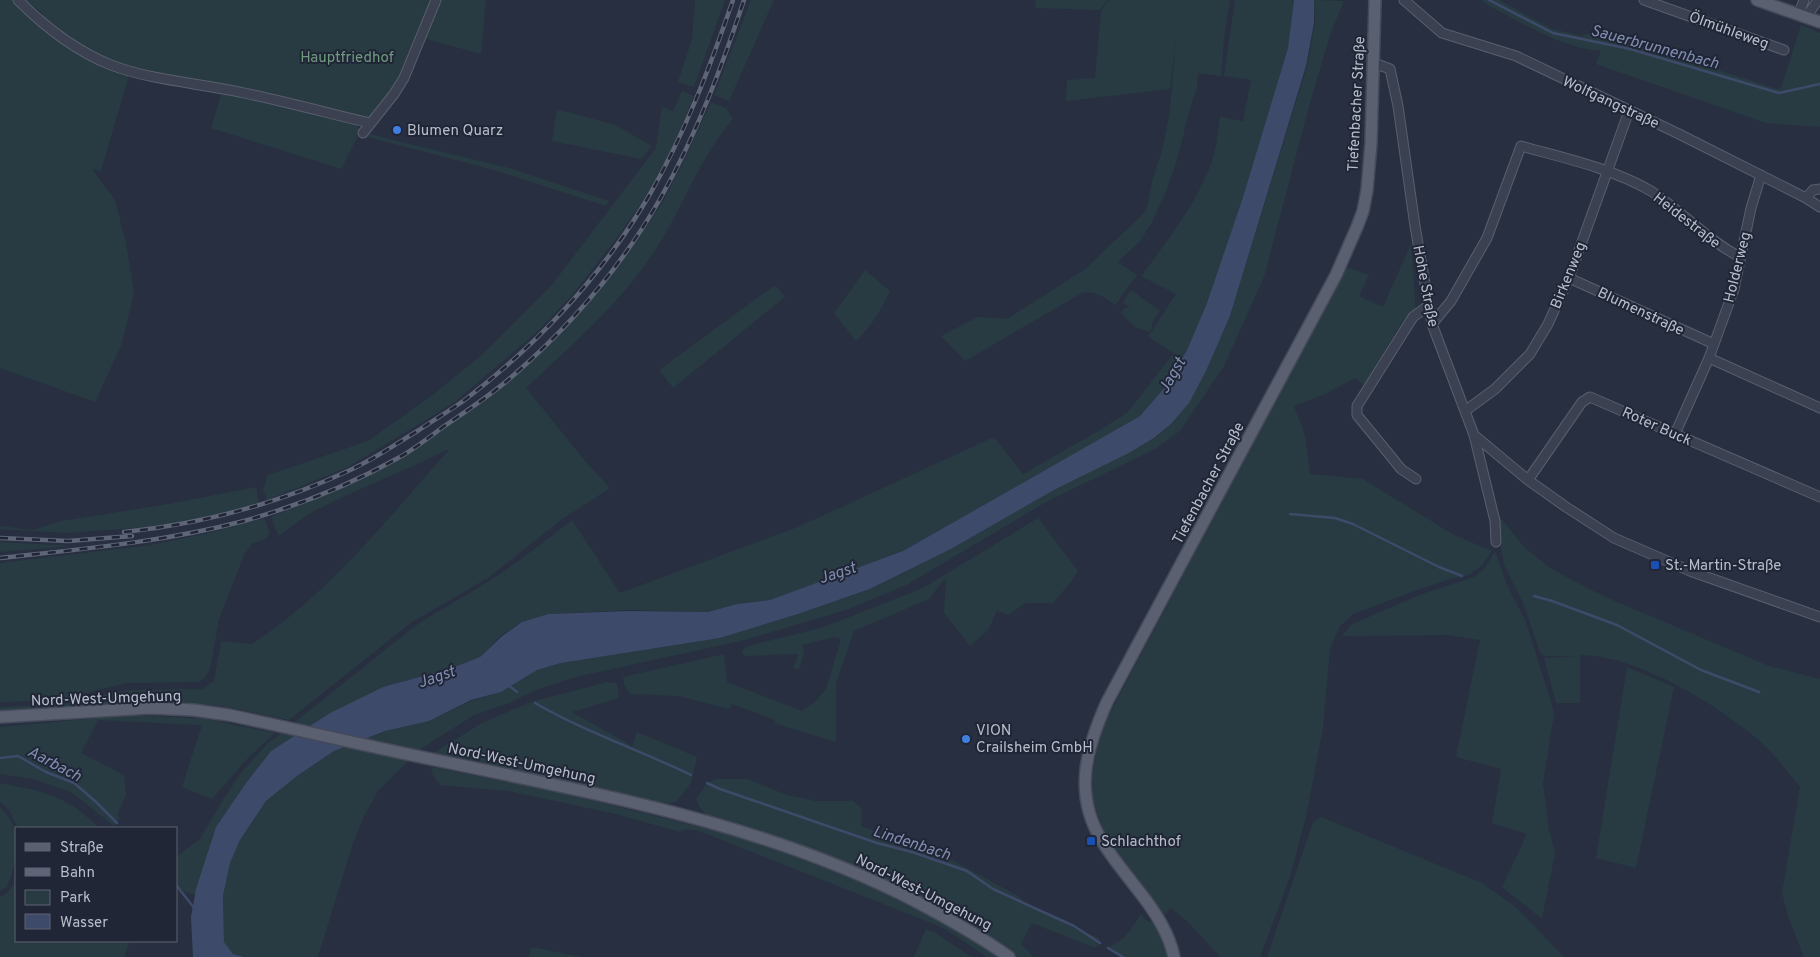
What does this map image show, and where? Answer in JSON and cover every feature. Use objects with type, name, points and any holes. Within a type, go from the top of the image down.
[{"type":"main road","name":"Tiefenbacher Straße","points":[[1174,957],[1167,933],[1161,923],[1145,898],[1111,855],[1095,828],[1087,802],[1086,760],[1096,726],[1107,702],[1332,284],[1352,242],[1367,190],[1374,63],[1375,0]]},
{"type":"main road","points":[[1757,0],[1820,20]]},
{"type":"main road","name":"Nord-West-Umgehung","points":[[0,717],[150,708],[193,710],[229,715],[553,784],[683,814],[791,847],[845,868],[890,888],[951,920],[991,943],[1009,957]]},
{"type":"street","points":[[18,0],[62,38],[111,65],[146,75],[245,92],[370,123]]},
{"type":"street","points":[[363,133],[386,105],[404,78],[436,0]]},
{"type":"street","name":"Wolfgangstraße","points":[[1404,0],[1442,33],[1516,56],[1762,176],[1820,207]]},
{"type":"street","name":"Ölmühleweg","points":[[1644,0],[1784,50]]},
{"type":"street","points":[[1797,14],[1804,0]]},
{"type":"street","points":[[1797,14],[1809,13],[1817,2]]},
{"type":"street","points":[[1817,2],[1820,20]]},
{"type":"street","name":"Hohe Straße","points":[[1374,63],[1390,69],[1398,106],[1415,226],[1432,324],[1474,434],[1494,521],[1496,542]]},
{"type":"street","name":"Birkenweg","points":[[1465,411],[1496,390],[1530,354],[1548,324],[1569,278],[1629,111]]},
{"type":"street","name":"Heidestraße","points":[[1432,324],[1451,301],[1487,238],[1521,146],[1607,171],[1649,190],[1674,207],[1722,248],[1740,257]]},
{"type":"street","name":"Holderweg","points":[[1676,434],[1709,358],[1734,289],[1751,208],[1762,176]]},
{"type":"street","points":[[1806,198],[1814,190],[1820,189]]},
{"type":"street","name":"Blumenstraße","points":[[1569,278],[1714,344]]},
{"type":"street","points":[[1416,480],[1401,469],[1357,415],[1357,406],[1413,317],[1428,306]]},
{"type":"street","points":[[1709,358],[1820,408]]},
{"type":"street","name":"Roter Buck","points":[[1528,480],[1582,402],[1590,397],[1820,498]]},
{"type":"street","points":[[1474,434],[1528,480],[1579,516],[1629,546],[1690,571],[1820,617]]},
{"type":"green space","points":[[0,0],[14,0],[36,23],[64,45],[129,75],[101,171],[92,169],[115,200],[126,243],[134,293],[121,346],[95,402],[0,368]]},
{"type":"green space","name":"Hauptfriedhof","points":[[26,0],[433,0],[405,69],[392,93],[369,119],[146,73],[96,55],[54,29],[42,13]]},
{"type":"green space","points":[[440,0],[486,0],[481,54],[423,38]]},
{"type":"green space","points":[[695,0],[725,0],[694,87],[678,82],[692,39]]},
{"type":"green space","points":[[751,0],[774,0],[729,101],[714,95]]},
{"type":"green space","points":[[1036,0],[1108,0],[1100,10],[1035,8]]},
{"type":"green space","points":[[1109,0],[1230,0],[1224,37],[1221,76],[1198,73],[1197,89],[1167,189],[1153,220],[1141,240],[1118,262],[1137,275],[1115,305],[1096,294],[1082,293],[965,361],[941,336],[978,317],[1007,319],[1084,270],[1147,208],[1152,182],[1163,147],[1170,110],[1176,37],[1170,89],[1066,101],[1067,80],[1095,78],[1101,11]]},
{"type":"green space","points":[[1235,0],[1294,0],[1288,48],[1243,197],[1207,303],[1187,350],[1166,386],[1140,416],[903,551],[770,600],[737,604],[708,612],[629,610],[548,614],[522,622],[500,636],[480,657],[452,668],[383,687],[330,713],[310,726],[294,723],[410,630],[482,586],[572,520],[620,593],[798,527],[994,437],[1023,474],[1128,412],[1174,353],[1148,337],[1176,294],[1141,276],[1183,218],[1201,187],[1214,155],[1220,117],[1243,121],[1251,80],[1224,76]]},
{"type":"green space","points":[[1314,0],[1344,1],[1331,32],[1309,106],[1264,277],[1224,366],[1180,431],[1155,449],[1048,501],[908,584],[849,609],[745,640],[576,677],[536,690],[509,703],[474,715],[419,750],[378,791],[364,816],[353,843],[318,957],[244,957],[233,954],[224,942],[223,896],[230,863],[240,840],[266,801],[297,776],[334,751],[385,731],[429,721],[471,701],[501,692],[537,670],[561,663],[720,638],[871,589],[951,549],[1054,490],[1129,453],[1155,438],[1171,424],[1189,402],[1206,371],[1230,316],[1307,66],[1315,23]]},
{"type":"green space","points":[[1482,0],[1499,0],[1552,29],[1582,36],[1595,31],[1607,34],[1777,89],[1781,88],[1801,25],[1820,33],[1820,127],[1766,123],[1596,64],[1601,50],[1574,46],[1558,40],[1512,18]]},
{"type":"green space","points":[[222,91],[356,123],[360,132],[341,169],[211,128]]},
{"type":"green space","points":[[682,91],[694,96],[669,155],[642,202],[573,294],[538,331],[456,401],[434,415],[346,468],[267,500],[263,490],[268,475],[368,441],[434,394],[485,352],[551,286],[656,148],[662,107],[673,111]]},
{"type":"green space","points":[[711,102],[726,108],[733,119],[701,166],[656,249],[612,305],[526,388],[585,461],[610,488],[561,520],[488,578],[412,622],[289,720],[222,706],[161,701],[0,712],[0,707],[65,704],[99,695],[130,690],[202,689],[214,681],[221,641],[252,644],[307,602],[356,554],[449,450],[314,511],[280,535],[278,535],[271,517],[355,482],[398,460],[516,376],[563,331],[599,291],[634,245],[662,203]]},
{"type":"green space","points":[[557,109],[615,125],[652,146],[641,159],[552,141]]},
{"type":"green space","points":[[369,134],[509,168],[609,201],[606,206],[494,170],[364,136]]},
{"type":"green space","points":[[1411,244],[1416,312],[1404,319],[1364,385],[1355,378],[1325,394],[1294,406],[1305,435],[1310,474],[1363,479],[1454,535],[1492,551],[1482,565],[1469,575],[1420,589],[1353,614],[1340,626],[1330,648],[1323,728],[1306,817],[1290,877],[1260,957],[1220,957],[1188,922],[1171,908],[1165,915],[1105,835],[1093,800],[1092,777],[1101,730],[1347,267],[1369,275],[1359,296],[1383,307]]},
{"type":"green space","points":[[865,270],[890,291],[876,318],[856,341],[834,313]]},
{"type":"green space","points":[[775,285],[785,297],[673,388],[659,370]]},
{"type":"green space","points":[[1131,290],[1160,311],[1152,323],[1152,329],[1149,332],[1135,327],[1121,313],[1124,308],[1130,308],[1123,302]]},
{"type":"green space","points":[[256,487],[259,503],[195,520],[148,527],[66,533],[0,529],[0,526],[34,530],[56,522],[174,503]]},
{"type":"green space","points":[[1495,511],[1525,548],[1552,569],[1589,589],[1769,666],[1820,679],[1820,957],[1804,957],[1788,916],[1782,893],[1800,787],[1776,757],[1760,741],[1722,712],[1676,684],[1627,663],[1603,657],[1580,655],[1580,703],[1556,703],[1544,658],[1578,656],[1544,656],[1540,652],[1523,603],[1504,565]]},
{"type":"green space","points":[[264,518],[270,533],[267,538],[252,544],[244,555],[219,619],[210,669],[204,679],[197,682],[127,683],[64,700],[0,702],[0,563],[151,545],[210,533]]},
{"type":"green space","points":[[1038,518],[1078,571],[1053,603],[1025,603],[1009,615],[997,611],[988,630],[970,646],[944,613],[946,579],[929,599],[854,631],[836,683],[836,742],[777,724],[773,719],[732,704],[729,709],[679,696],[630,694],[624,685],[623,677],[724,654],[727,682],[802,711],[815,702],[826,689],[841,639],[834,637],[803,645],[804,654],[799,670],[793,668],[799,654],[745,656],[741,651],[748,646],[821,628],[923,588]]},
{"type":"green space","points":[[0,542],[73,546],[0,552]]},
{"type":"green space","points":[[1495,551],[1507,585],[1526,622],[1554,714],[1543,783],[1549,829],[1555,853],[1542,919],[1502,887],[1527,834],[1492,823],[1501,769],[1456,757],[1480,640],[1447,635],[1342,636],[1351,625],[1382,611],[1425,593],[1474,577],[1485,568]]},
{"type":"green space","points":[[1627,667],[1674,687],[1636,868],[1596,858]]},
{"type":"green space","points":[[607,682],[617,683],[619,698],[572,712],[632,746],[637,732],[697,757],[691,783],[676,802],[658,802],[600,788],[432,754],[482,723],[531,702]]},
{"type":"green space","points":[[133,715],[206,719],[275,733],[247,759],[212,799],[182,787],[202,725],[98,720],[81,753],[124,775],[126,795],[117,815],[120,818],[114,826],[71,792],[33,779],[0,774],[0,727]]},
{"type":"green space","points":[[284,731],[298,734],[271,751],[216,827],[195,895],[178,890],[178,856],[200,839],[241,773],[267,744]]},
{"type":"green space","points":[[431,767],[551,790],[751,840],[845,875],[895,898],[950,924],[999,957],[987,957],[945,929],[929,922],[699,831],[687,829],[680,832],[616,814],[508,791],[440,785],[433,775]]},
{"type":"green space","points":[[716,779],[747,779],[787,795],[816,801],[853,801],[862,809],[861,826],[950,859],[1018,896],[1028,905],[1076,929],[1099,938],[1098,945],[1095,948],[1032,923],[1021,944],[1034,957],[1014,957],[980,931],[934,906],[848,865],[754,829],[705,814],[696,799],[707,783]]},
{"type":"green space","points":[[0,783],[42,792],[65,802],[88,817],[98,827],[18,827],[9,810],[0,802]]},
{"type":"green space","points":[[0,807],[10,819],[13,827],[15,863],[6,888],[0,890]]},
{"type":"green space","points":[[1321,817],[1482,883],[1517,908],[1564,957],[1267,957],[1313,822]]},
{"type":"green space","points":[[15,880],[15,942],[130,942],[124,957],[0,957],[0,897],[6,894]]},
{"type":"green space","points":[[1141,914],[1148,922],[1154,922],[1169,957],[1121,957],[1106,948],[1123,938]]},
{"type":"green space","points":[[926,929],[934,932],[971,957],[914,957]]},
{"type":"green space","points":[[531,947],[582,957],[529,957]]},
{"type":"water","name":"Jagst","points":[[1294,0],[1314,0],[1314,23],[1306,66],[1230,316],[1206,371],[1189,403],[1171,424],[1154,438],[1129,453],[1054,490],[951,549],[870,589],[720,638],[561,663],[537,670],[501,692],[471,700],[429,721],[385,731],[334,751],[297,776],[266,801],[240,840],[230,863],[223,896],[224,942],[233,954],[244,957],[193,957],[191,917],[196,889],[216,827],[271,751],[330,713],[383,687],[452,668],[480,657],[501,637],[522,622],[548,614],[629,611],[708,612],[737,604],[770,600],[903,551],[1140,416],[1166,386],[1187,350],[1207,303],[1243,197],[1288,48]]},
{"type":"waterway","name":"Sauerbrunnenbach","points":[[1489,0],[1553,33],[1630,49],[1779,93],[1820,84]]},
{"type":"waterway","points":[[1290,514],[1335,518],[1353,524],[1439,567],[1462,576]]},
{"type":"waterway","points":[[1534,596],[1617,625],[1701,670],[1759,692]]},
{"type":"waterway","name":"Lindenbach","points":[[508,685],[517,692]]},
{"type":"waterway","name":"Lindenbach","points":[[535,703],[573,723],[691,775]]},
{"type":"waterway","name":"Aarbach","points":[[0,758],[18,756],[46,772],[74,783],[117,823]]},
{"type":"waterway","name":"Lindenbach","points":[[707,783],[877,843],[912,852],[967,871],[993,889],[1074,926],[1100,943]]},
{"type":"waterway","name":"Aarbach","points":[[178,888],[195,909]]},
{"type":"waterway","name":"Lindenbach","points":[[1108,948],[1123,957]]},
{"type":"railway","points":[[124,532],[182,524],[239,511],[321,483],[357,467],[384,452],[460,403],[493,377],[568,305],[591,279],[632,223],[663,171],[686,123],[706,75],[733,0]]},
{"type":"railway","points":[[0,558],[153,540],[244,521],[284,509],[342,486],[398,458],[490,394],[508,380],[557,334],[595,292],[630,247],[660,199],[685,151],[717,77],[744,0]]},
{"type":"railway","points":[[0,538],[68,541],[132,536]]},
{"type":"place","name":"Blumen Quarz","points":[[397,130]]},
{"type":"place","name":"St.-Martin-Straße","points":[[1655,565]]},
{"type":"place","name":"VION Crailsheim GmbH","points":[[966,739]]},
{"type":"place","name":"Schlachthof","points":[[1091,841]]}]
